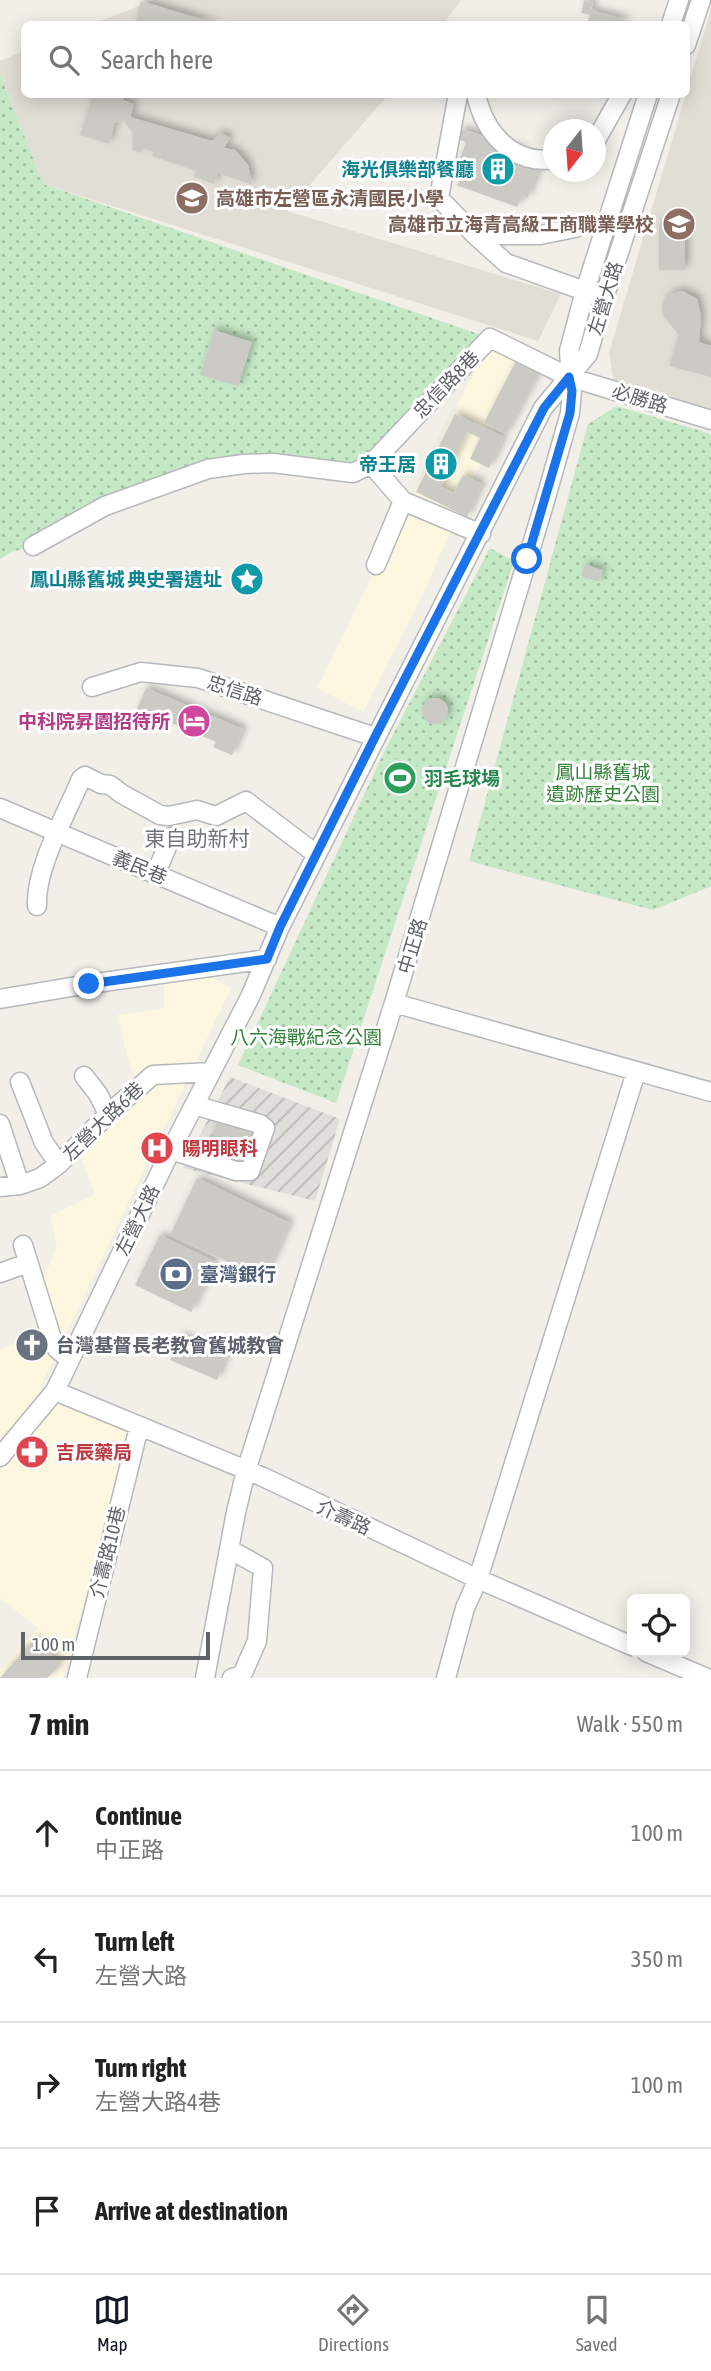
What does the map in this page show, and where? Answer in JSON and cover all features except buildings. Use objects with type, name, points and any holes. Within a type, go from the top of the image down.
[{"type":"street","points":[[672,21],[679,0]]},
{"type":"street","points":[[690,35],[701,0]]},
{"type":"street","points":[[457,98],[439,198],[506,263],[604,298]]},
{"type":"street","points":[[477,98],[485,121],[504,146],[534,159],[543,159]]},
{"type":"street","points":[[606,124],[622,98]]},
{"type":"street","points":[[647,98],[669,100]]},
{"type":"street","name":"左營大路","points":[[569,377],[569,351],[585,291],[647,98]]},
{"type":"street","name":"左營大路","points":[[0,1457],[55,1391],[316,854],[544,408],[588,354],[669,100]]},
{"type":"street","points":[[475,235],[540,235],[575,228]]},
{"type":"street","name":"忠信路8巷","points":[[370,464],[491,338],[569,377]]},
{"type":"street","name":"必勝路","points":[[569,377],[711,420]]},
{"type":"street","name":"中正路","points":[[205,1678],[236,1511],[247,1471],[394,1003],[569,417],[572,391],[569,377]]},
{"type":"street","points":[[33,547],[105,506],[208,469],[272,463],[353,473],[370,464],[403,501],[481,534]]},
{"type":"street","points":[[376,565],[403,501]]},
{"type":"street","name":"忠信路","points":[[92,687],[141,672],[198,678],[375,737]]},
{"type":"street","points":[[37,906],[36,891],[41,871],[81,779],[85,776],[101,784],[110,785],[160,815],[169,816],[197,810],[216,816],[246,801],[316,854]]},
{"type":"street","name":"義民巷","points":[[0,808],[280,927]]},
{"type":"street","points":[[156,873],[171,837]]},
{"type":"street","points":[[0,999],[267,959]]},
{"type":"street","points":[[394,1003],[711,1092]]},
{"type":"street","name":"左營大路6巷","points":[[0,1187],[20,1185],[40,1178],[59,1164],[108,1114],[153,1074],[211,1072]]},
{"type":"street","points":[[446,1678],[465,1608],[478,1579],[636,1072]]},
{"type":"street","points":[[84,1076],[98,1094],[108,1114]]},
{"type":"street","points":[[20,1082],[44,1143],[59,1164]]},
{"type":"street","points":[[171,1150],[236,1171],[250,1171],[265,1128],[260,1124],[194,1105]]},
{"type":"street","points":[[0,1124],[20,1185]]},
{"type":"street","points":[[23,1245],[53,1342],[70,1360]]},
{"type":"street","points":[[0,1273],[28,1263]]},
{"type":"street","name":"介壽路","points":[[55,1391],[247,1471],[478,1579],[627,1644]]},
{"type":"street","name":"介壽路10巷","points":[[77,1678],[139,1427]]},
{"type":"street","points":[[229,1549],[263,1568],[257,1641],[242,1675],[232,1678]]},
{"type":"street","points":[[658,1657],[707,1678]]},
{"type":"shaded area","points":[[154,0],[461,0],[445,21],[101,21]]},
{"type":"shaded area","name":"高雄市立海青高級工商職業學校","points":[[711,9],[711,413],[614,384],[609,353],[685,98],[690,98],[690,80]]},
{"type":"shaded area","name":"高雄市左營區永清國民小學","points":[[21,52],[21,98],[385,98],[287,211],[561,294],[538,341],[43,184],[0,74],[0,61]]},
{"type":"shaded area","points":[[488,343],[525,361],[427,585],[363,712],[317,688]]},
{"type":"shaded area","points":[[208,975],[231,988],[40,1388],[132,1431],[63,1678],[0,1678],[0,1669],[38,1628],[0,1598],[0,1349],[54,1328],[42,1282],[57,1247],[50,1216],[95,1194],[80,1156],[147,1089],[131,1070],[117,1015],[164,1008],[164,979]]},
{"type":"shaded area","points":[[230,1077],[340,1119],[315,1201],[183,1168]]},
{"type":"green space","points":[[0,74],[43,184],[490,338],[371,464],[208,469],[0,559]]},
{"type":"green space","name":"鳳山縣舊城 遺跡歷史公園","points":[[617,406],[711,434],[711,886],[653,910],[469,861],[588,424]]},
{"type":"green space","name":"八六海戰紀念公園","points":[[490,548],[514,561],[336,1103],[238,1065],[385,750]]},
{"type":"green space","name":"羽毛球場","points":[[389,757],[423,768],[412,800],[378,788]]},
{"type":"place","name":"海光俱樂部餐廳","points":[[498,169]]},
{"type":"place","name":"高雄市左營區永清國民小學","points":[[192,198]]},
{"type":"place","name":"高雄市立海青高級工商職業學校","points":[[679,224]]},
{"type":"place","name":"帝王居","points":[[441,464]]},
{"type":"place","name":"鳳山縣舊城 典史署遺址","points":[[247,579]]},
{"type":"place","name":"中科院昇園招待所","points":[[194,721]]},
{"type":"place","name":"羽毛球場","points":[[400,778]]},
{"type":"place","name":"陽明眼科","points":[[157,1148]]},
{"type":"place","name":"臺灣銀行","points":[[176,1274]]},
{"type":"place","name":"台灣基督長老教會舊城教會","points":[[32,1345]]},
{"type":"place","name":"吉辰藥局","points":[[32,1452]]},
{"type":"district","name":"東自助新村","points":[[197,838]]},
{"type":"route","points":[[89,984],[267,959],[280,927],[375,737],[544,408],[569,377],[572,391],[570,413],[527,559]]}]
